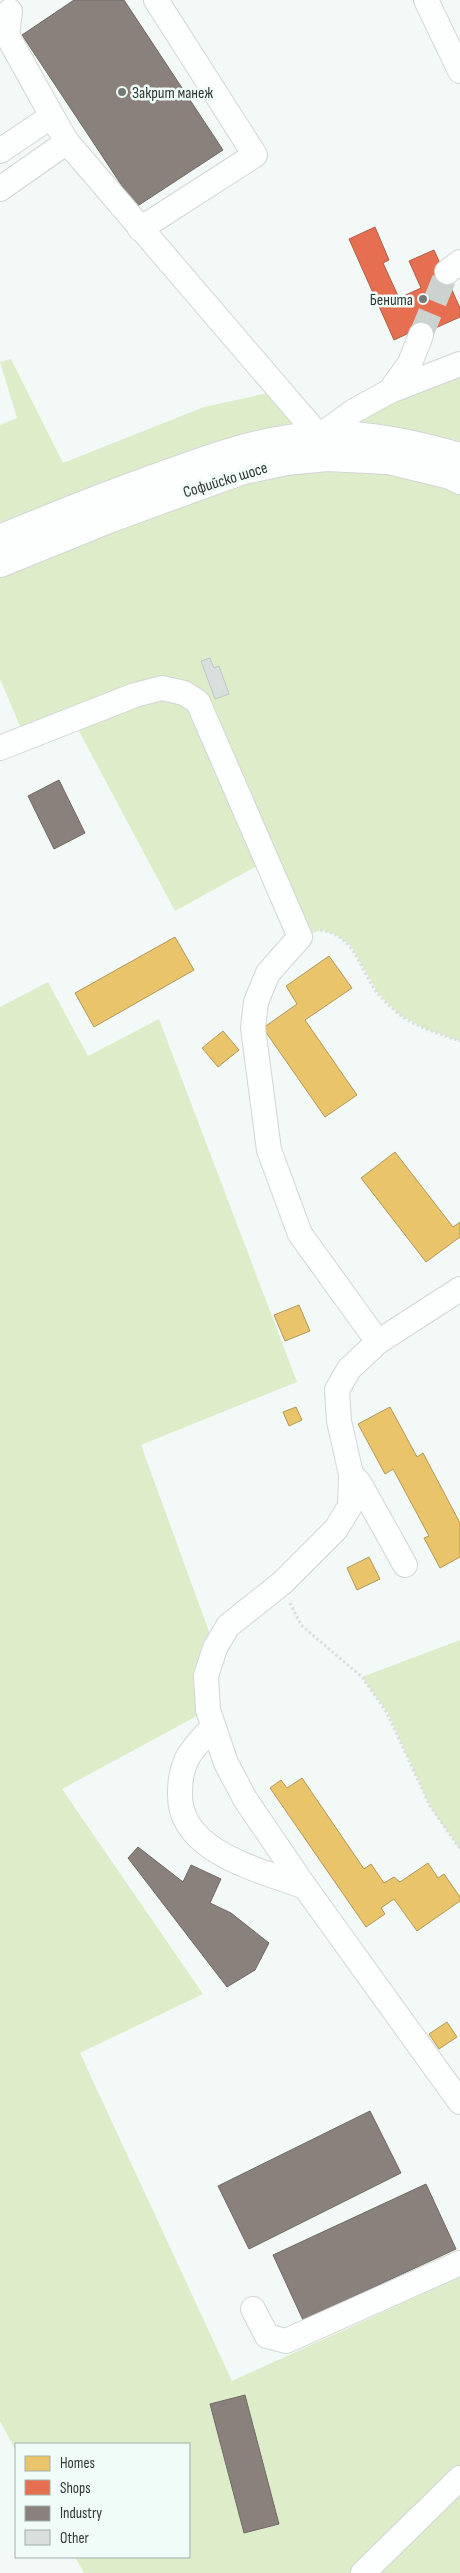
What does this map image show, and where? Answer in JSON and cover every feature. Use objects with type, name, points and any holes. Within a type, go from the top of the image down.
[{"type":"main road","name":"Софийско шосе","points":[[0,539],[98,499],[234,450],[276,440],[319,436],[405,442],[460,457]]},
{"type":"main road","name":"Софийско шосе","points":[[0,563],[240,471],[286,461],[327,457],[388,460],[450,475],[460,480]]},
{"type":"street","points":[[140,229],[254,155],[156,0]]},
{"type":"street","points":[[426,0],[460,71]]},
{"type":"street","points":[[13,4],[7,35],[67,142],[140,229],[282,390],[319,436],[354,410],[390,391],[460,364]]},
{"type":"street","points":[[0,152],[52,116]]},
{"type":"street","points":[[0,190],[67,142]]},
{"type":"street","points":[[390,391],[410,363],[421,335]]},
{"type":"street","points":[[0,748],[135,695],[162,688],[184,694],[198,702],[300,937],[268,972],[256,1002],[253,1028],[269,1150],[300,1234],[378,1342]]},
{"type":"street","points":[[460,1289],[378,1342],[349,1369],[337,1390],[339,1421],[351,1474],[350,1506],[336,1529],[282,1583],[228,1626],[215,1648],[206,1676],[208,1710],[213,1727],[226,1763],[245,1799],[305,1887],[460,2102]]},
{"type":"street","points":[[351,1474],[360,1484],[404,1565]]},
{"type":"street","points":[[213,1727],[188,1754],[180,1776],[179,1807],[192,1833],[222,1855],[305,1887]]},
{"type":"street","points":[[253,2309],[267,2336],[286,2341],[460,2264]]},
{"type":"street","points":[[362,2573],[460,2478]]},
{"type":"path","points":[[300,937],[321,930],[336,935],[351,946],[378,993],[400,1015],[426,1029],[460,1041]]},
{"type":"path","points":[[282,1583],[301,1625],[362,1677],[388,1713],[430,1806],[460,1850]]},
{"type":"green space","points":[[11,359],[63,463],[204,407],[282,390],[319,436],[460,364],[460,457],[405,442],[0,539],[0,425],[17,418],[0,362]]},
{"type":"green space","points":[[286,461],[460,480],[460,1041],[426,1029],[400,1015],[378,993],[351,946],[337,935],[321,930],[300,937],[266,861],[175,911],[73,720],[25,738],[0,679],[0,563]]},
{"type":"green space","points":[[48,982],[88,1056],[159,1019],[297,1382],[141,1445],[215,1648],[208,1710],[62,1789],[203,1994],[80,2053],[232,2381],[460,2277],[460,2573],[84,2573],[76,2558],[190,2558],[190,2443],[15,2443],[15,2449],[0,2421],[0,1007]]},
{"type":"green space","points":[[460,1640],[460,1849],[430,1806],[388,1713],[362,1677]]},
{"type":"building: Homes","points":[[175,937],[194,970],[94,1027],[75,993]]},
{"type":"building: Homes","points":[[329,956],[352,988],[305,1020],[357,1095],[325,1117],[263,1028],[297,1004],[286,986]]},
{"type":"building: Homes","points":[[223,1031],[239,1050],[218,1067],[202,1048]]},
{"type":"building: Homes","points":[[395,1152],[453,1227],[460,1222],[460,1237],[426,1262],[361,1178]]},
{"type":"building: Homes","points":[[299,1305],[310,1331],[285,1341],[274,1315]]},
{"type":"building: Homes","points":[[296,1407],[302,1420],[289,1426],[283,1412]]},
{"type":"building: Homes","points":[[390,1407],[417,1457],[423,1453],[460,1523],[460,1557],[440,1568],[424,1538],[429,1536],[393,1469],[385,1474],[358,1424]]},
{"type":"building: Homes","points":[[369,1557],[380,1579],[357,1590],[347,1568]]},
{"type":"building: Homes","points":[[302,1778],[364,1869],[371,1864],[384,1883],[394,1877],[400,1882],[428,1863],[438,1878],[444,1874],[460,1897],[460,1901],[417,1931],[394,1899],[381,1908],[385,1914],[366,1927],[270,1788],[281,1780],[287,1788]]},
{"type":"building: Homes","points":[[447,2022],[457,2037],[439,2049],[429,2034]]},
{"type":"building: Shops","points":[[375,227],[389,260],[383,263],[399,298],[421,288],[409,261],[434,250],[460,308],[460,317],[411,339],[409,333],[394,340],[349,239]]},
{"type":"building: Industry","name":"Закрит манеж","points":[[74,0],[124,0],[223,150],[136,207],[22,35]]},
{"type":"building: Industry","points":[[59,780],[85,833],[54,849],[28,796]]},
{"type":"building: Industry","points":[[138,1847],[183,1882],[191,1865],[221,1879],[210,1903],[231,1913],[269,1943],[255,1970],[227,1987],[128,1858]]},
{"type":"building: Industry","points":[[370,2111],[401,2173],[249,2249],[218,2186]]},
{"type":"building: Industry","points":[[426,2184],[456,2249],[303,2320],[273,2255]]},
{"type":"building: Industry","points":[[245,2395],[279,2524],[244,2533],[210,2404]]},
{"type":"building: Other","points":[[210,658],[214,668],[219,666],[229,694],[215,699],[201,661]]},
{"type":"tunnel","points":[[421,335],[447,272]]},
{"type":"place","name":"Закрит манеж","points":[[122,92]]},
{"type":"place","name":"Бенита","points":[[423,299]]}]
